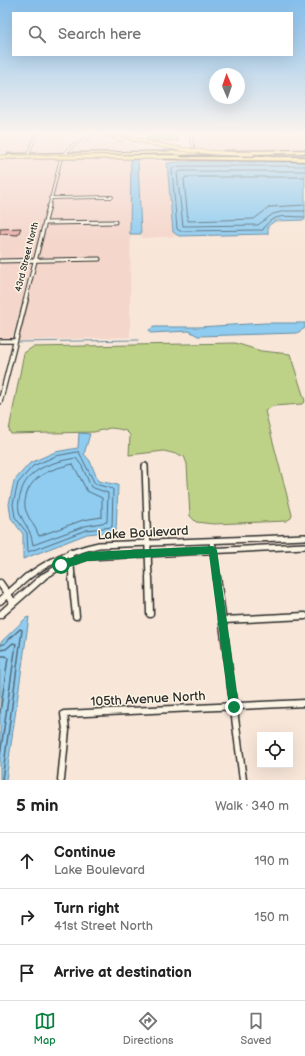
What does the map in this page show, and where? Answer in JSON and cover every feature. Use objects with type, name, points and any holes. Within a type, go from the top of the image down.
[{"type":"street","name":"43rd Street North","points":[[0,402],[58,170]]},
{"type":"street","points":[[50,198],[112,197]]},
{"type":"street","points":[[44,223],[115,222]]},
{"type":"street","points":[[0,261],[100,259]]},
{"type":"street","points":[[0,341],[14,341]]},
{"type":"street","points":[[145,466],[150,614]]},
{"type":"street","name":"Lake Boulevard","points":[[0,601],[42,565],[70,552],[99,545],[305,537]]},
{"type":"street","points":[[212,541],[243,780]]},
{"type":"street","name":"Lake Boulevard","points":[[0,615],[32,584],[48,572],[71,561],[93,556],[305,546]]},
{"type":"street","points":[[70,552],[76,616]]},
{"type":"street","points":[[0,583],[14,602]]},
{"type":"street","points":[[223,620],[305,616]]},
{"type":"street","name":"105th Avenue North","points":[[61,780],[66,730],[64,714],[305,703]]},
{"type":"shaded area","points":[[0,170],[56,170],[34,259],[0,260]]},
{"type":"shaded area","points":[[59,170],[131,170],[130,337],[16,341],[36,261],[101,259],[37,259],[46,224],[117,223],[117,221],[46,223],[51,198],[114,197],[52,197]]},
{"type":"shaded area","points":[[139,170],[168,170],[173,232],[179,236],[142,238]]},
{"type":"shaded area","points":[[33,261],[12,339],[0,340],[0,262]]},
{"type":"green space","points":[[235,343],[261,351],[290,354],[305,401],[302,404],[273,406],[265,411],[292,515],[291,518],[286,521],[213,524],[196,522],[190,516],[187,464],[184,456],[164,451],[129,455],[130,435],[126,431],[110,428],[94,432],[11,434],[9,430],[24,353],[33,347]]},
{"type":"water","points":[[131,170],[138,170],[141,234],[130,234]]},
{"type":"water","points":[[168,170],[305,170],[305,220],[275,221],[268,226],[268,234],[179,236],[173,232]]},
{"type":"water","points":[[265,323],[305,323],[305,328],[297,333],[198,336],[189,331],[150,333],[149,330],[154,327],[199,327]]},
{"type":"water","points":[[79,433],[90,434],[84,454],[90,461],[98,481],[118,485],[116,531],[87,534],[23,559],[23,534],[11,518],[9,504],[14,481],[30,463],[55,452],[78,448]]},
{"type":"water","points":[[29,617],[6,780],[0,780],[0,643],[26,618]]},
{"type":"building","points":[[21,228],[18,235],[0,234],[0,229]]},
{"type":"waterway","points":[[19,342],[138,340]]},
{"type":"route","points":[[61,565],[87,557],[106,555],[213,550],[234,707]]}]
